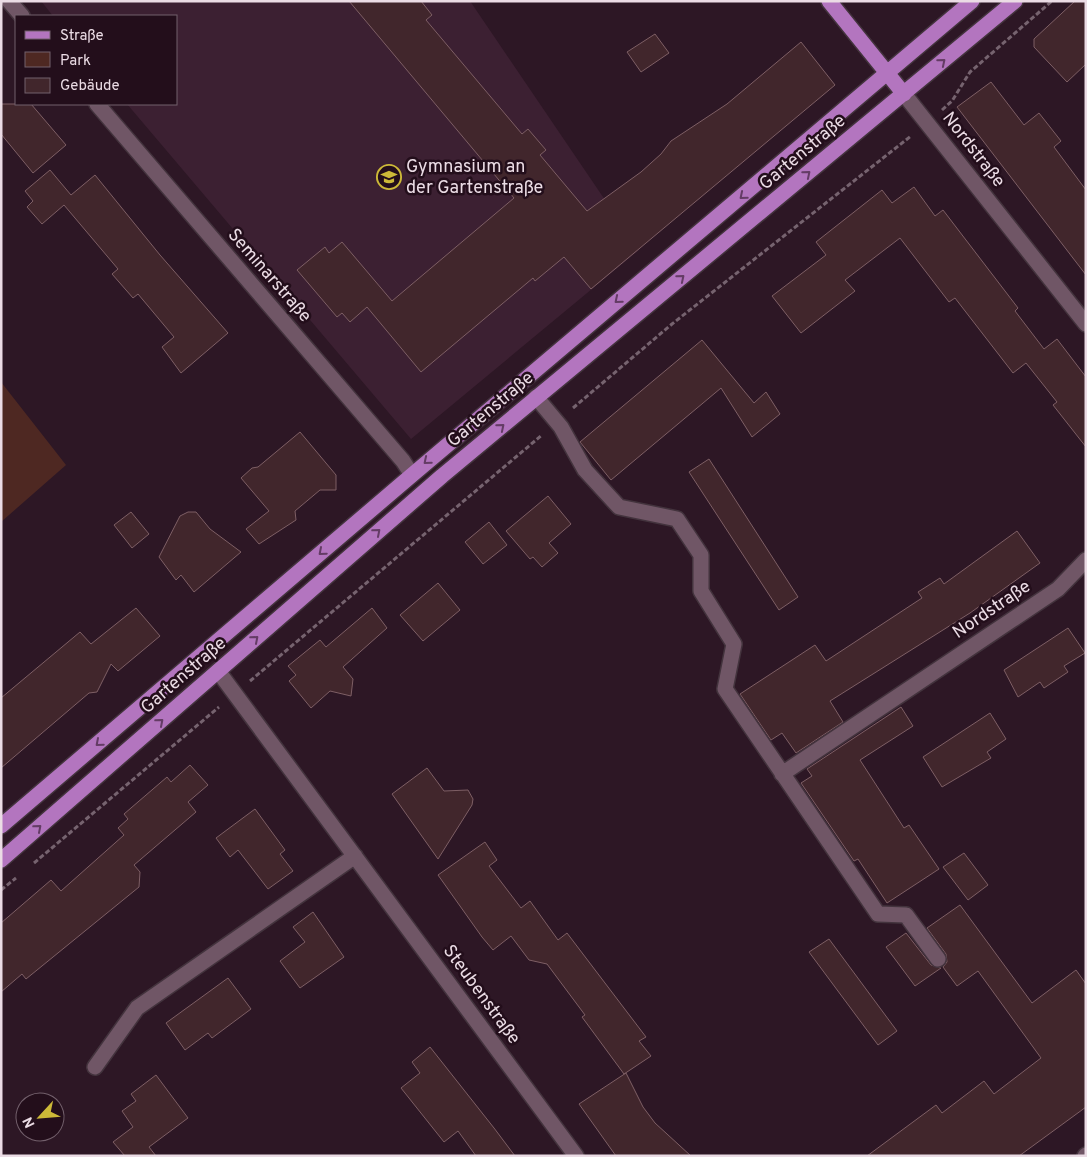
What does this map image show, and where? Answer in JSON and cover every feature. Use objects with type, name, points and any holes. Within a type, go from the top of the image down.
[{"type":"main road","name":"Nordstraße","points":[[829,1],[904,94]]},
{"type":"main road","name":"Gartenstraße","points":[[1,826],[412,474],[972,1]]},
{"type":"main road","name":"Gartenstraße","points":[[1,860],[442,476],[1015,1]]},
{"type":"street","points":[[9,1],[21,15]]},
{"type":"street","name":"Nordstraße","points":[[904,94],[1086,324]]},
{"type":"street","name":"Seminarstraße","points":[[98,105],[403,461],[412,474]]},
{"type":"street","points":[[536,397],[557,422],[585,470],[619,507],[677,519],[701,555],[701,591],[734,644],[725,689],[878,914],[906,915],[938,959]]},
{"type":"street","name":"Nordstraße","points":[[782,774],[1058,589],[1086,560]]},
{"type":"street","name":"Steubenstraße","points":[[218,671],[576,1156]]},
{"type":"street","points":[[95,1067],[137,1008],[356,856]]},
{"type":"path","points":[[30,866],[672,324],[880,162],[927,123],[952,101],[970,72],[1052,1]]},
{"type":"path","points":[[1,890],[23,872]]},
{"type":"shaded area","name":"Gymnasium an der Gartenstraße","points":[[41,1],[470,1],[639,250],[411,439],[128,105],[178,105],[178,15],[52,15]]},
{"type":"green space","points":[[1,382],[66,465],[1,522]]},
{"type":"building","points":[[349,1],[421,1],[432,15],[426,20],[522,134],[528,129],[546,150],[540,155],[587,211],[641,172],[661,154],[671,141],[727,104],[801,42],[835,85],[591,289],[564,257],[535,281],[533,278],[421,372],[367,307],[350,322],[342,313],[337,317],[297,270],[325,247],[329,253],[342,242],[392,301],[514,198]]},
{"type":"building","points":[[1075,1],[1086,1],[1086,64],[1067,82],[1034,47],[1034,39]]},
{"type":"building","points":[[655,34],[669,53],[641,72],[627,52]]},
{"type":"building","points":[[991,82],[1024,125],[1039,113],[1061,141],[1054,147],[1086,190],[1086,275],[957,107]]},
{"type":"building","points":[[1,104],[32,105],[66,145],[33,173],[1,134]]},
{"type":"building","points":[[50,170],[71,195],[95,175],[160,255],[228,333],[181,373],[162,347],[174,337],[138,294],[133,298],[112,274],[118,269],[64,205],[42,224],[27,207],[33,201],[25,191]]},
{"type":"building","points":[[914,187],[935,216],[943,210],[1018,308],[1015,311],[1044,349],[1057,339],[1086,377],[1086,447],[1053,405],[1057,402],[1026,363],[1013,373],[955,298],[949,302],[900,238],[845,280],[855,291],[801,333],[772,296],[826,255],[816,242],[882,190],[892,203]]},
{"type":"building","points":[[702,340],[754,403],[766,392],[780,414],[752,437],[721,388],[611,480],[580,442]]},
{"type":"building","points":[[300,432],[336,475],[336,490],[320,490],[295,511],[296,520],[259,544],[246,529],[269,511],[241,478],[252,468],[258,467]]},
{"type":"building","points":[[709,459],[798,597],[779,610],[689,472]]},
{"type":"building","points":[[548,496],[571,524],[549,543],[558,553],[542,567],[533,557],[530,559],[506,531]]},
{"type":"building","points":[[131,512],[149,534],[132,548],[114,525]]},
{"type":"building","points":[[188,512],[196,512],[210,529],[241,552],[194,592],[181,575],[176,580],[159,557],[180,516]]},
{"type":"building","points":[[489,522],[507,545],[483,564],[465,542]]},
{"type":"building","points":[[1017,531],[1040,563],[970,613],[830,701],[843,722],[796,753],[782,733],[771,740],[740,694],[815,645],[826,661],[922,598],[918,592],[940,578],[944,584]]},
{"type":"building","points":[[438,583],[460,610],[423,641],[400,615]]},
{"type":"building","points":[[136,608],[160,636],[118,671],[111,664],[97,692],[89,693],[1,768],[1,698],[80,632],[91,644]]},
{"type":"building","points":[[372,608],[387,628],[343,667],[353,679],[351,696],[330,691],[311,708],[289,681],[296,675],[288,666],[320,640],[326,647]]},
{"type":"building","points":[[1068,628],[1085,653],[1064,666],[1068,672],[1044,688],[1040,682],[1018,697],[1004,670]]},
{"type":"building","points":[[901,707],[913,726],[860,760],[904,828],[909,825],[939,869],[887,903],[858,859],[854,861],[801,783],[812,776],[807,769]]},
{"type":"building","points":[[990,713],[1006,739],[987,752],[991,758],[942,787],[923,757]]},
{"type":"building","points":[[190,765],[208,785],[188,802],[196,812],[134,865],[140,872],[139,887],[26,979],[22,974],[1,992],[1,923],[51,880],[61,891],[124,835],[118,828],[128,819],[124,814],[167,777],[171,782]]},
{"type":"building","points":[[427,768],[444,791],[468,790],[473,799],[472,805],[438,859],[392,794]]},
{"type":"building","points":[[255,809],[285,850],[280,854],[293,871],[268,889],[238,850],[230,857],[216,838]]},
{"type":"building","points":[[485,842],[497,860],[489,866],[521,908],[530,901],[558,940],[567,933],[646,1037],[639,1041],[651,1056],[624,1074],[582,1017],[585,1015],[547,964],[529,960],[511,936],[493,950],[482,937],[438,875]]},
{"type":"building","points":[[964,853],[988,885],[968,900],[943,867]]},
{"type":"building","points":[[960,905],[1032,1003],[1076,970],[1086,984],[1086,1107],[1019,1156],[867,1156],[936,1105],[942,1113],[984,1081],[994,1094],[1041,1058],[978,971],[957,986],[943,967],[947,962],[946,954],[927,928]]},
{"type":"building","points":[[313,912],[344,957],[300,988],[280,961],[305,942],[293,927]]},
{"type":"building","points":[[906,933],[931,965],[941,968],[915,986],[886,947]]},
{"type":"building","points":[[829,939],[897,1031],[878,1045],[809,952]]},
{"type":"building","points":[[228,978],[251,1009],[212,1038],[208,1033],[185,1050],[166,1023]]},
{"type":"building","points":[[430,1047],[515,1156],[476,1156],[458,1131],[444,1142],[401,1088],[420,1073],[412,1062]]},
{"type":"building","points":[[626,1073],[643,1107],[655,1123],[691,1156],[616,1156],[579,1104]]},
{"type":"building","points":[[156,1075],[188,1118],[149,1147],[156,1156],[125,1156],[113,1142],[133,1127],[122,1111],[136,1101],[131,1094]]},
{"type":"place","name":"Gymnasium an der Gartenstraße","points":[[389,177]]}]
